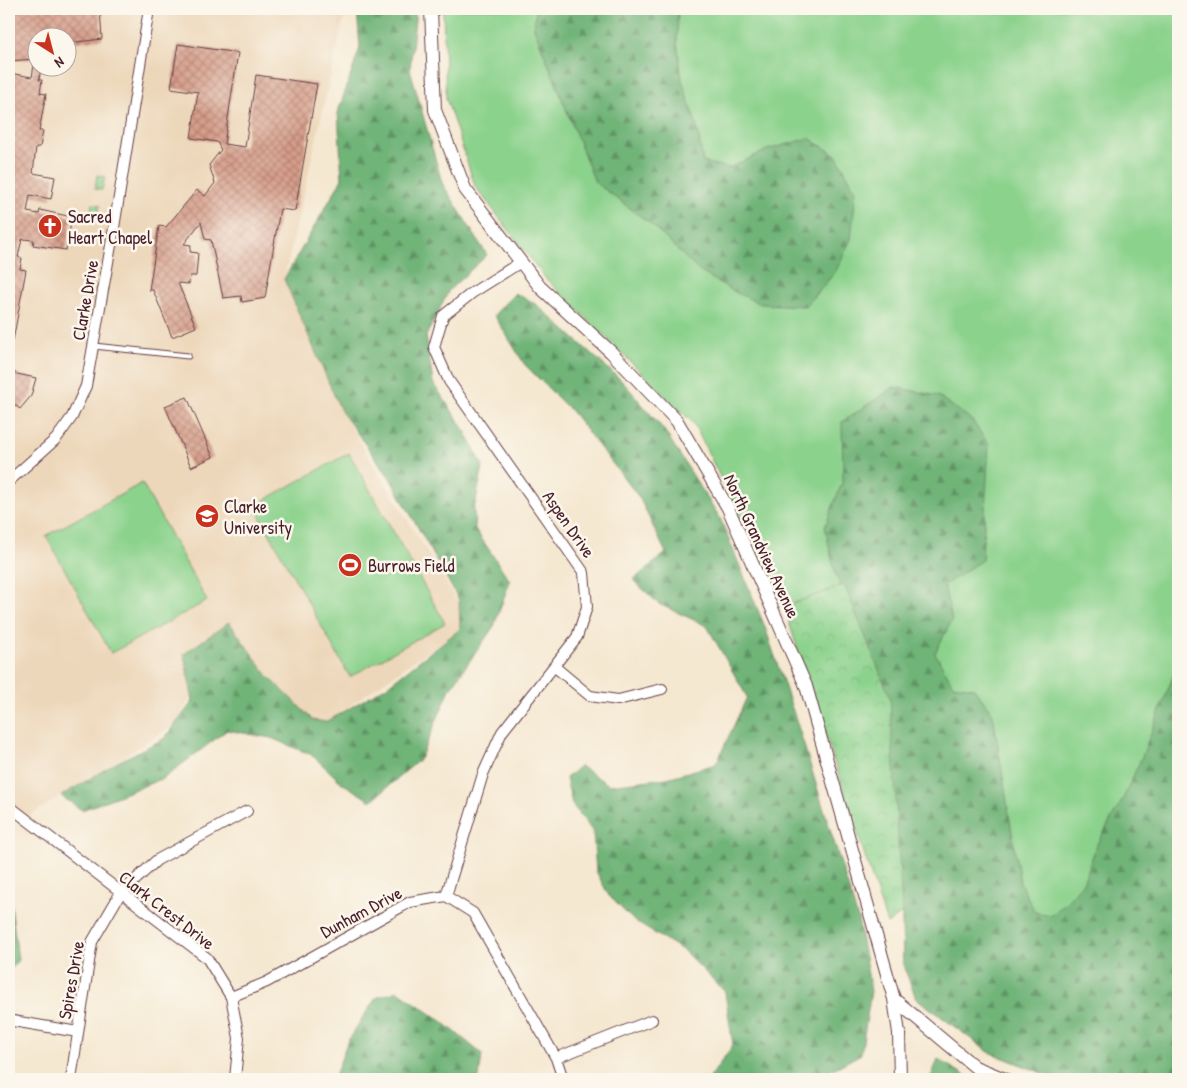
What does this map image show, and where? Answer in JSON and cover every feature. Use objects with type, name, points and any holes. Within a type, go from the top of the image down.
[{"type":"street","name":"Clarke Drive","points":[[9,481],[56,439],[72,418],[86,386],[114,234],[149,9]]},
{"type":"street","name":"North Grandview Avenue","points":[[431,9],[435,110],[465,189],[540,287],[611,352],[677,421],[728,508],[806,686],[894,999],[899,1034],[900,1079]]},
{"type":"street","name":"Aspen Drive","points":[[446,896],[482,774],[502,732],[577,637],[587,607],[584,574],[449,381],[434,347],[443,316],[472,293],[521,262]]},
{"type":"street","points":[[555,667],[590,696],[618,700],[662,688]]},
{"type":"street","name":"Clark Crest Drive","points":[[9,806],[120,894],[207,958],[231,997],[239,1038],[235,1079]]},
{"type":"street","name":"Spires Drive","points":[[71,1079],[92,942],[120,894],[157,860],[247,811]]},
{"type":"street","points":[[446,896],[473,913],[556,1058],[563,1079]]},
{"type":"street","name":"Dunham Drive","points":[[231,997],[266,982],[410,902],[446,896]]},
{"type":"street","points":[[894,999],[975,1067],[1005,1079]]},
{"type":"street","points":[[556,1058],[652,1020]]},
{"type":"street","points":[[14,1022],[78,1032]]},
{"type":"lane","points":[[93,346],[188,356]]},
{"type":"shaded area","name":"Clarke University","points":[[9,9],[346,9],[284,279],[341,411],[470,622],[326,722],[313,720],[268,675],[229,622],[176,724],[24,819],[9,806]]},
{"type":"green space","points":[[357,9],[416,9],[410,69],[442,183],[487,255],[449,290],[426,336],[433,383],[464,429],[483,466],[474,510],[475,529],[510,581],[494,626],[450,689],[420,759],[371,801],[342,783],[312,755],[271,738],[227,730],[164,778],[82,810],[61,796],[114,764],[165,738],[193,701],[184,654],[229,622],[268,676],[313,720],[326,722],[387,686],[460,629],[459,600],[390,478],[341,411],[284,279],[342,179],[338,112],[360,48]]},
{"type":"green space","points":[[443,9],[1178,9],[1178,1074],[1161,1079],[1062,1079],[1052,1077],[989,1052],[916,998],[903,964],[902,913],[843,585],[784,607],[694,424],[546,279],[475,186],[446,98]]},
{"type":"green space","points":[[536,9],[678,9],[677,42],[682,80],[697,127],[703,162],[729,168],[767,150],[809,138],[836,155],[856,191],[851,239],[835,273],[805,306],[761,304],[737,293],[699,271],[652,225],[595,182],[534,28]]},
{"type":"green space","points":[[97,175],[105,177],[102,190],[95,189]]},
{"type":"green space","points":[[92,204],[100,205],[97,218],[90,217]]},
{"type":"green space","points":[[515,293],[537,305],[623,382],[664,430],[720,518],[765,627],[858,919],[871,991],[861,1054],[815,1079],[709,1079],[733,1045],[725,992],[684,951],[634,921],[609,896],[596,871],[593,832],[572,804],[566,778],[580,766],[609,785],[667,778],[716,764],[747,697],[707,626],[659,604],[633,580],[666,553],[639,497],[572,412],[525,365],[494,315]]},
{"type":"green space","points":[[894,387],[938,396],[971,419],[989,445],[982,560],[944,585],[952,620],[935,653],[953,685],[974,688],[993,714],[1020,883],[1035,912],[1051,915],[1066,903],[1083,883],[1097,844],[1123,799],[1141,759],[1178,664],[1178,1074],[1161,1079],[1062,1079],[1052,1077],[989,1052],[916,998],[903,964],[902,913],[867,665],[833,565],[825,527],[843,480],[842,422]]},
{"type":"green space","name":"Burrows Field","points":[[349,453],[445,623],[350,677],[254,506]]},
{"type":"green space","points":[[142,483],[207,601],[111,653],[46,536]]},
{"type":"green space","points":[[844,585],[890,697],[902,913],[887,924],[784,607]]},
{"type":"green space","points":[[9,888],[18,960],[9,971]]},
{"type":"green space","points":[[398,991],[443,1022],[482,1054],[479,1079],[334,1079],[348,1040],[376,998]]},
{"type":"green space","points":[[938,1059],[971,1079],[930,1079]]},
{"type":"building","points":[[9,9],[100,9],[102,39],[78,42],[78,28],[28,28],[28,60],[9,61]]},
{"type":"building","points":[[178,44],[238,53],[224,144],[245,147],[256,75],[317,84],[295,211],[280,209],[265,298],[242,302],[241,296],[223,298],[211,240],[205,239],[201,222],[184,244],[191,245],[190,252],[198,253],[196,276],[190,276],[189,284],[178,283],[196,327],[172,337],[153,290],[149,290],[159,226],[166,227],[197,190],[205,196],[215,183],[209,165],[221,150],[217,142],[191,138],[198,92],[171,88]]},
{"type":"building","points":[[9,73],[28,76],[28,78],[39,78],[39,80],[42,80],[40,93],[46,94],[39,131],[43,131],[40,147],[36,147],[33,173],[55,177],[51,199],[30,195],[27,212],[39,214],[40,210],[72,217],[66,250],[33,245],[34,240],[22,239],[18,257],[22,258],[20,269],[26,270],[13,341],[9,340]]},
{"type":"building","points":[[9,369],[17,374],[36,378],[31,396],[20,409],[9,400]]},
{"type":"building","points":[[187,397],[213,457],[191,467],[165,406]]},
{"type":"place","name":"Sacred Heart Chapel","points":[[50,226]]},
{"type":"place","name":"Clarke University","points":[[207,516]]},
{"type":"place","name":"Burrows Field","points":[[350,565]]}]
